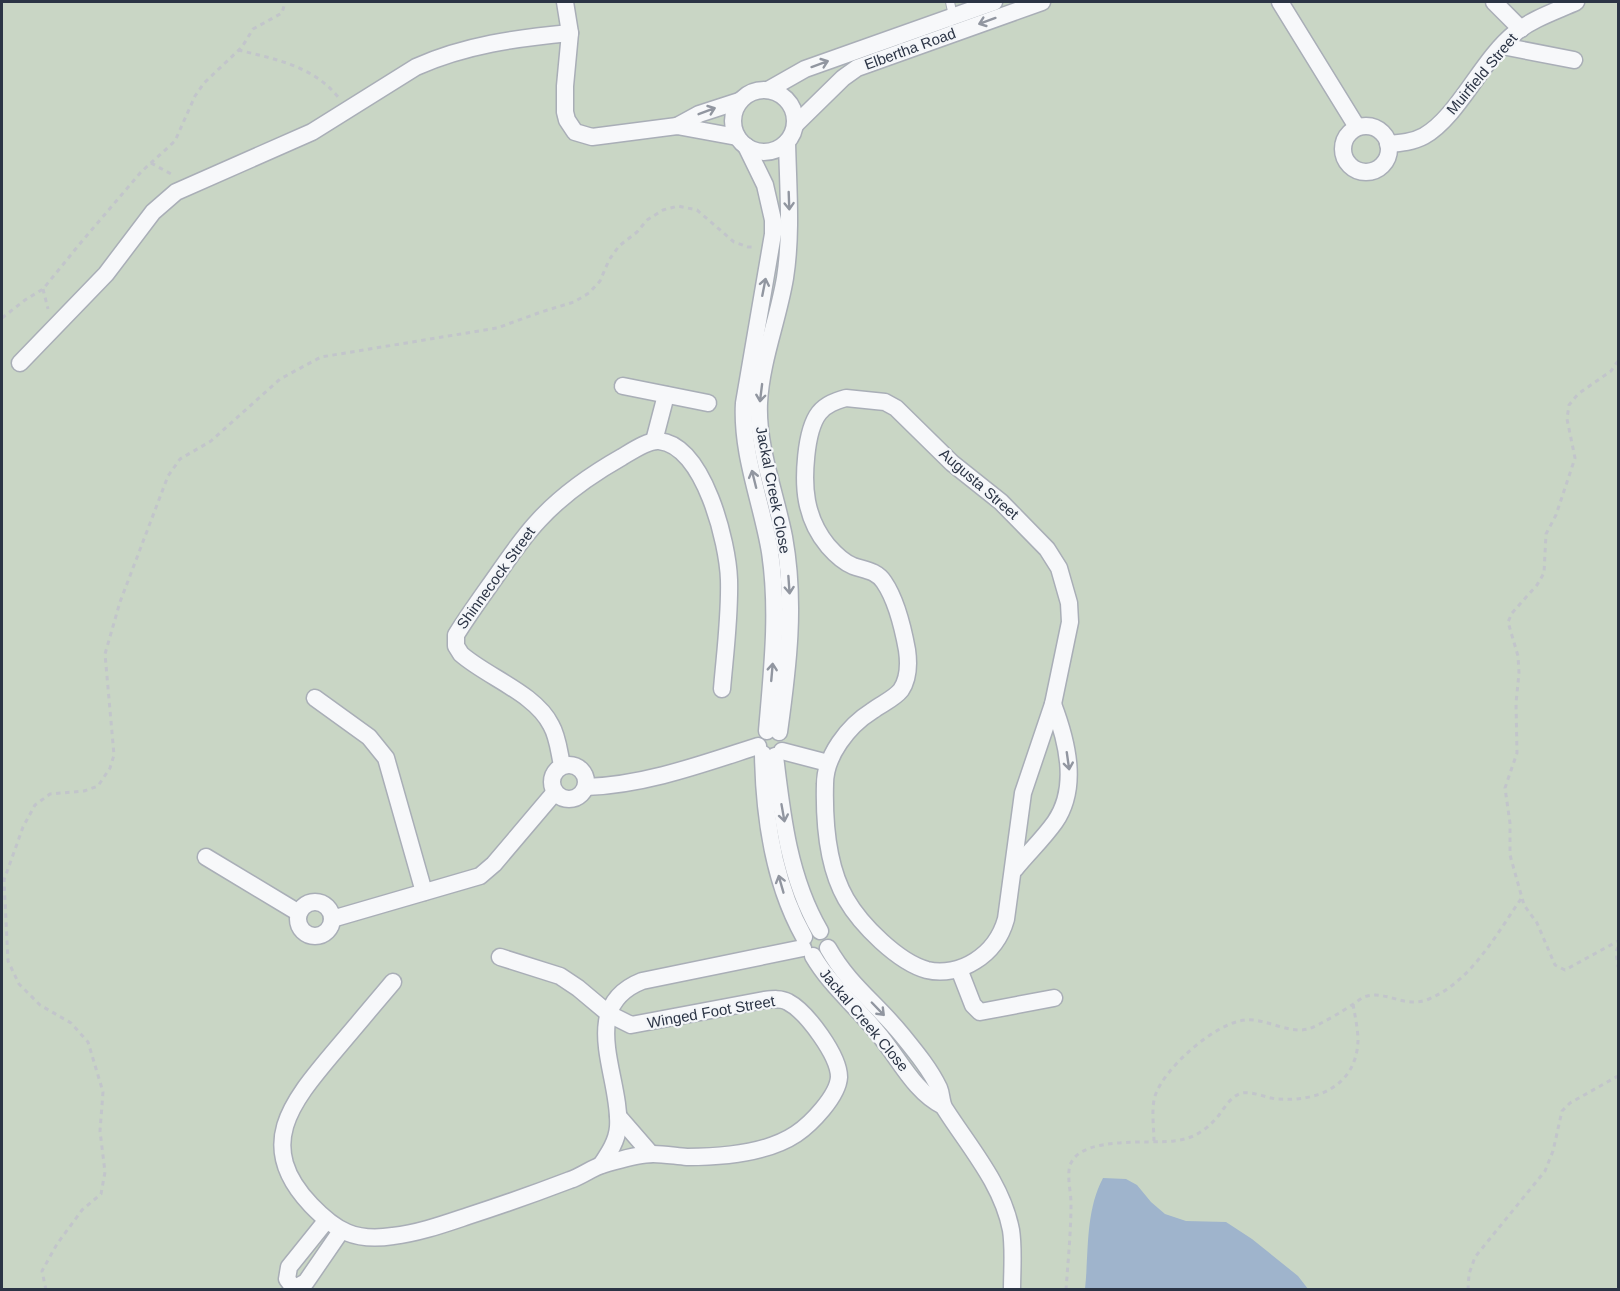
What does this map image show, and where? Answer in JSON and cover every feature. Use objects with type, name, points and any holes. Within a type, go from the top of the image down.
[{"type":"street","points":[[565,2],[570,33],[565,112],[575,132],[592,136],[677,126],[741,141],[754,150],[771,151],[787,142],[795,125],[791,106],[777,93],[768,90],[757,90],[747,94],[739,102],[733,119],[741,141]]},
{"type":"street","name":"Elbertha Road","points":[[768,90],[805,69],[952,9],[994,2]]},
{"type":"street","name":"Elbertha Road","points":[[795,125],[843,78],[857,68],[1042,2]]},
{"type":"street","points":[[1280,2],[1357,127]]},
{"type":"street","points":[[1494,2],[1521,29]]},
{"type":"street","name":"Muirfield Street","points":[[1388,144],[1412,140],[1431,131],[1446,117],[1502,46],[1521,29],[1576,2]]},
{"type":"street","points":[[20,363],[106,274],[164,200],[187,186],[312,132],[416,68],[433,60],[460,50],[494,43],[570,33]]},
{"type":"street","points":[[1502,46],[1575,60]]},
{"type":"street","points":[[677,126],[699,114],[739,102]]},
{"type":"street","points":[[1365,126],[1380,130],[1388,144],[1389,153],[1386,162],[1372,172],[1363,173],[1354,170],[1343,156],[1342,148],[1350,132],[1357,127],[1365,126]]},
{"type":"street","name":"Jackal Creek Close","points":[[741,141],[765,185],[773,220],[772,247],[755,335],[743,420],[747,450],[770,555],[775,624],[773,731]]},
{"type":"street","name":"Jackal Creek Close","points":[[773,731],[788,666],[790,602],[784,538],[762,439],[759,403],[788,256],[790,223],[787,142]]},
{"type":"street","points":[[623,386],[708,403]]},
{"type":"street","points":[[666,395],[654,441],[669,443],[676,447],[694,464],[721,531],[729,578],[729,616],[722,689]]},
{"type":"street","name":"Augusta Street","points":[[846,398],[885,402],[896,408],[952,464],[1001,502],[1047,549],[1059,568],[1069,603],[1070,622],[1053,705],[1023,793],[1010,907],[999,938],[981,957],[959,969],[928,970],[912,963],[879,939],[854,912],[837,880],[828,839],[825,813],[825,777],[828,764],[849,731],[902,689],[906,681],[908,662],[894,600],[886,584],[875,573],[854,566],[837,556],[818,532],[807,501],[806,482],[810,433],[819,413],[836,401],[846,398]]},
{"type":"street","name":"Shinnecock Street","points":[[206,857],[299,913],[299,924],[302,930],[311,936],[322,935],[327,931],[332,919],[476,878],[484,873],[555,792],[552,777],[562,765],[549,720],[525,698],[461,654],[456,646],[456,634],[525,535],[549,510],[585,481],[615,461],[654,441]]},
{"type":"street","points":[[315,698],[369,737],[386,758],[424,892]]},
{"type":"street","name":"Augusta Street","points":[[1015,869],[1056,820],[1067,791],[1069,768],[1066,747],[1053,705]]},
{"type":"street","points":[[601,1165],[617,1134],[618,1116],[606,1038],[609,1014],[620,995],[632,985],[642,981],[807,947],[822,955],[828,948],[828,938],[820,931],[807,908],[793,867],[770,751],[760,736],[773,731],[784,739],[770,751]]},
{"type":"street","points":[[586,787],[616,785],[770,751],[828,764]]},
{"type":"street","name":"Jackal Creek Close","points":[[770,751],[764,793],[774,854],[786,900],[807,947],[831,983],[882,1038],[921,1091],[932,1101],[943,1106]]},
{"type":"street","points":[[555,792],[569,799],[579,796],[586,787],[584,772],[578,766],[562,765]]},
{"type":"street","points":[[299,913],[309,903],[316,902],[328,908],[332,919]]},
{"type":"street","points":[[807,947],[811,931],[820,931]]},
{"type":"street","name":"Jackal Creek Close","points":[[828,948],[851,982],[893,1025],[932,1076],[939,1089],[943,1106],[978,1156],[1002,1203],[1011,1230],[1012,1290]]},
{"type":"street","name":"Winged Foot Street","points":[[393,982],[309,1082],[286,1120],[282,1140],[288,1171],[295,1186],[326,1221],[341,1231],[370,1237],[408,1234],[469,1216],[572,1180],[601,1165],[651,1154],[689,1157],[725,1155],[760,1149],[783,1142],[805,1127],[830,1098],[837,1086],[839,1078],[837,1065],[831,1053],[795,1006],[781,1000],[758,1001],[638,1024],[625,1023],[609,1014],[560,976],[500,957]]},
{"type":"street","points":[[959,969],[973,1005],[980,1012],[1054,998]]},
{"type":"street","points":[[618,1116],[651,1154]]},
{"type":"street","points":[[326,1221],[289,1267],[287,1279],[293,1287],[306,1282],[341,1231]]},
{"type":"path","points":[[2,318],[43,289],[151,163],[175,141],[195,96],[204,83],[238,50],[253,29],[282,13],[285,2]]},
{"type":"path","points":[[238,50],[287,62],[313,74],[332,90],[348,111]]},
{"type":"path","points":[[151,163],[172,174],[187,186]]},
{"type":"path","points":[[46,1290],[42,1271],[57,1244],[82,1210],[101,1194],[105,1172],[100,1131],[103,1092],[88,1042],[71,1023],[40,1005],[19,984],[8,961],[3,880],[22,827],[34,804],[50,794],[84,791],[98,786],[110,768],[114,755],[105,654],[120,603],[168,476],[180,459],[211,441],[280,379],[321,357],[497,328],[574,302],[590,293],[600,281],[609,260],[619,246],[637,232],[647,220],[663,210],[678,207],[697,210],[734,242],[748,247],[772,247]]},
{"type":"path","points":[[1618,361],[1611,371],[1578,394],[1569,405],[1567,418],[1575,458],[1557,515],[1546,534],[1544,573],[1537,585],[1512,613],[1508,622],[1518,656],[1519,673],[1516,703],[1517,753],[1505,788],[1510,823],[1510,855],[1524,905],[1537,923],[1555,965],[1565,970],[1618,941]]},
{"type":"path","points":[[1154,1142],[1155,1099],[1160,1085],[1171,1070],[1201,1043],[1236,1022],[1248,1019],[1291,1029],[1306,1030],[1365,996],[1378,995],[1410,1004],[1428,1000],[1457,981],[1478,961],[1523,896]]},
{"type":"path","points":[[1618,947],[1616,952],[1618,967]]},
{"type":"path","points":[[1066,1290],[1071,1205],[1070,1163],[1076,1156],[1095,1146],[1189,1138],[1205,1130],[1228,1101],[1242,1093],[1276,1099],[1298,1099],[1324,1093],[1344,1080],[1354,1062],[1358,1041],[1353,1004]]},
{"type":"path","points":[[1468,1290],[1469,1274],[1475,1257],[1545,1171],[1553,1151],[1562,1111],[1570,1103],[1618,1076]]},
{"type":"green space","points":[[2,2],[1618,2],[1618,1289],[2,1289]]},
{"type":"water","points":[[1103,1178],[1126,1179],[1137,1185],[1165,1214],[1186,1221],[1226,1222],[1252,1239],[1298,1276],[1308,1289],[1085,1289],[1090,1218]]}]
